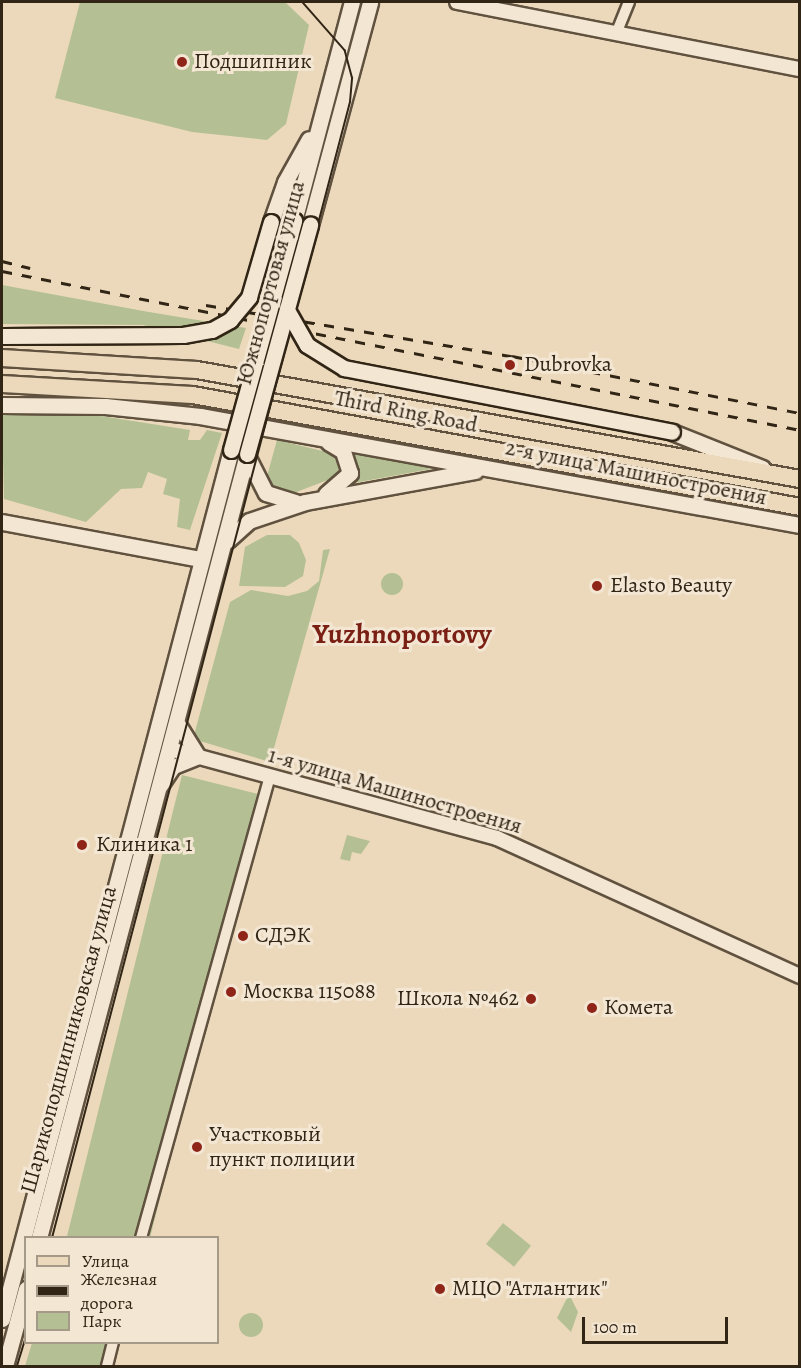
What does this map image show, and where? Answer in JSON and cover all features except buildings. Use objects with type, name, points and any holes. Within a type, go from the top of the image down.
[{"type":"main road","name":"Южнопортовая улица","points":[[200,559],[352,2]]},
{"type":"main road","name":"Южнопортовая улица","points":[[215,583],[247,454],[370,2]]},
{"type":"main road","points":[[329,84],[339,78],[345,88]]},
{"type":"main road","points":[[2,336],[183,335],[213,330],[230,320],[249,297],[285,182],[319,121]]},
{"type":"main road","points":[[287,310],[307,345],[344,368],[672,432],[800,478]]},
{"type":"main road","name":"Third Ring Road","points":[[2,358],[197,369],[800,478]]},
{"type":"main road","name":"Third Ring Road","points":[[2,384],[193,395],[800,507]]},
{"type":"main road","name":"2-я улица Машиностроения","points":[[4,405],[135,409],[316,437],[800,525]]},
{"type":"main road","points":[[2,510],[6,523],[200,559],[225,543],[249,521],[311,500],[341,486],[350,472],[343,451],[316,437]]},
{"type":"main road","points":[[247,454],[266,493],[280,501],[311,500],[462,472],[511,472]]},
{"type":"main road","points":[[172,553],[189,546],[216,502]]},
{"type":"main road","points":[[200,559],[215,583]]},
{"type":"main road","name":"Шарикоподшипниковская улица","points":[[2,1319],[200,559]]},
{"type":"main road","name":"Шарикоподшипниковская улица","points":[[40,1236],[215,583]]},
{"type":"main road","points":[[4,1366],[24,1296]]},
{"type":"street","points":[[457,2],[800,69]]},
{"type":"street","points":[[616,34],[629,2]]},
{"type":"street","points":[[143,772],[170,749],[157,718]]},
{"type":"street","points":[[161,786],[174,767],[199,757],[177,722]]},
{"type":"street","name":"1-я улица Машиностроения","points":[[170,749],[497,838],[800,976]]},
{"type":"street","points":[[142,1236],[270,776]]},
{"type":"street","points":[[107,1366],[112,1344]]},
{"type":"green space","name":"Подшипник","points":[[80,2],[285,2],[309,25],[286,124],[267,140],[192,132],[55,98]]},
{"type":"green space","points":[[2,285],[246,328],[239,349],[143,325],[2,324]]},
{"type":"green space","points":[[76,412],[190,430],[188,440],[200,440],[207,430],[222,433],[190,530],[177,527],[180,499],[163,494],[167,479],[148,472],[142,488],[121,489],[86,522],[4,499],[2,413]]},
{"type":"green space","points":[[277,440],[331,453],[339,464],[338,476],[294,493],[276,489],[267,476]]},
{"type":"green space","points":[[347,449],[442,467],[348,484]]},
{"type":"green space","points":[[267,535],[290,535],[299,543],[306,560],[303,576],[285,587],[239,586],[245,547]]},
{"type":"green space","points":[[330,549],[270,762],[193,739],[230,602],[251,590],[288,596],[307,591],[319,581],[323,550]]},
{"type":"green space","points":[[392,573],[400,576],[403,584],[400,592],[392,595],[384,592],[381,584],[384,576]]},
{"type":"green space","points":[[182,775],[261,795],[151,1236],[67,1236]]},
{"type":"green space","points":[[347,835],[370,841],[361,854],[352,852],[350,861],[340,859]]},
{"type":"green space","points":[[503,1223],[531,1246],[514,1267],[486,1244]]},
{"type":"green space","points":[[569,1294],[578,1312],[571,1332],[557,1318]]},
{"type":"green space","points":[[251,1313],[259,1317],[263,1325],[259,1333],[251,1337],[243,1333],[239,1325],[243,1317]]},
{"type":"green space","points":[[32,1344],[110,1344],[103,1366],[25,1366]]},
{"type":"tram line","points":[[53,1236],[350,102],[352,78],[345,51],[302,2]]},
{"type":"tram line","points":[[17,1366],[24,1343]]},
{"type":"railway","points":[[2,261],[30,268]]},
{"type":"railway","points":[[2,271],[800,430]]},
{"type":"railway","points":[[206,305],[512,356],[800,413]]},
{"type":"place","name":"Подшипник","points":[[182,62]]},
{"type":"place","name":"Dubrovka","points":[[510,365]]},
{"type":"place","name":"Elasto Beauty","points":[[597,586]]},
{"type":"place","name":"Клиника 1","points":[[82,845]]},
{"type":"place","name":"СДЭК","points":[[243,936]]},
{"type":"place","name":"Москва 115088","points":[[231,992]]},
{"type":"place","name":"Школа №462","points":[[531,999]]},
{"type":"place","name":"Комета","points":[[592,1008]]},
{"type":"place","name":"Участковый пункт полиции","points":[[197,1147]]},
{"type":"place","name":"МЦО \"Атлантик\"","points":[[440,1289]]},
{"type":"district","name":"Yuzhnoportovy","points":[[402,634]]}]
